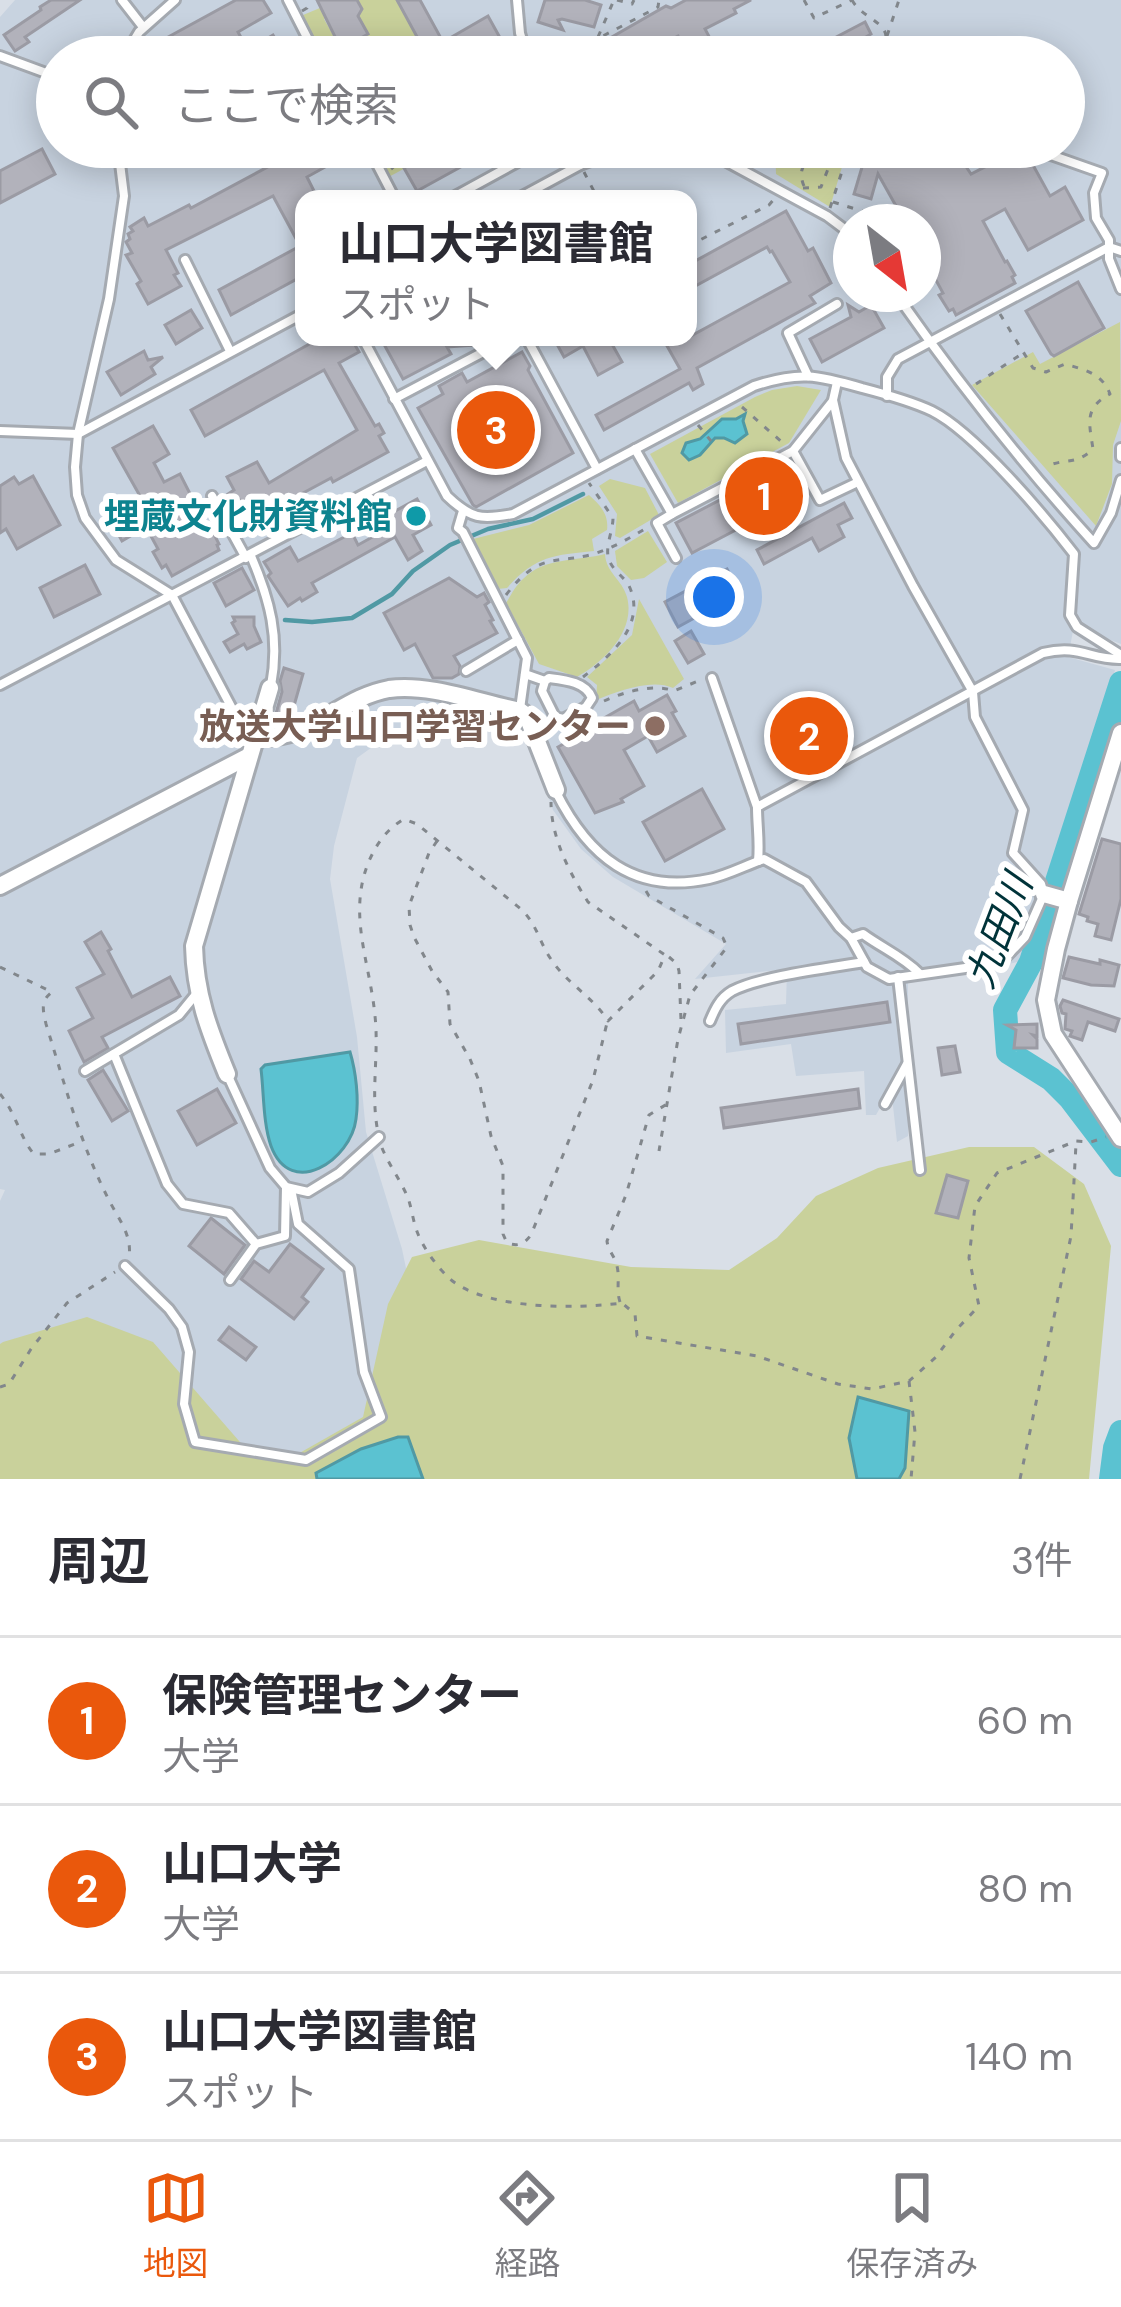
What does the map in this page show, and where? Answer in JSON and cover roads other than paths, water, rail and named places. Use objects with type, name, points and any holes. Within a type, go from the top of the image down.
[{"type":"street","points":[[227,1074],[198,992],[194,946],[270,688]]},
{"type":"street","points":[[257,737],[297,733],[366,696],[413,688],[520,711],[533,725],[556,790]]},
{"type":"street","points":[[1115,1137],[1053,1034],[1046,1000],[1069,901],[1121,733]]},
{"type":"street","points":[[0,886],[249,757]]},
{"type":"street","points":[[1044,895],[1069,901]]},
{"type":"lane","points":[[122,0],[143,27]]},
{"type":"lane","points":[[137,36],[175,0]]},
{"type":"lane","points":[[287,0],[306,36]]},
{"type":"lane","points":[[517,0],[521,36]]},
{"type":"lane","points":[[0,56],[36,69]]},
{"type":"lane","points":[[1085,167],[1102,173],[1094,194],[1096,218],[1109,240],[1109,259],[1121,289]]},
{"type":"lane","points":[[121,168],[124,196],[109,299],[78,434],[77,495],[85,518],[116,560],[172,595],[244,734],[257,737]]},
{"type":"lane","points":[[466,190],[507,168]]},
{"type":"lane","points":[[534,190],[574,168]]},
{"type":"lane","points":[[739,168],[833,220]]},
{"type":"lane","points":[[887,396],[887,376],[898,359],[1109,247],[1121,251]]},
{"type":"lane","points":[[185,260],[230,352]]},
{"type":"lane","points":[[808,376],[788,333],[833,306]]},
{"type":"lane","points":[[909,312],[1094,543],[1111,513],[1121,480]]},
{"type":"lane","points":[[0,431],[78,434],[295,319]]},
{"type":"lane","points":[[367,346],[447,496],[463,511],[481,518],[514,514],[754,386],[787,375],[837,382],[933,411],[1012,482],[1074,554],[1070,615],[1077,627],[1121,657]]},
{"type":"lane","points":[[394,399],[495,346]]},
{"type":"lane","points":[[531,346],[597,470]]},
{"type":"lane","points":[[556,790],[592,847],[641,878],[676,883],[711,879],[764,859],[806,882],[851,938],[867,967],[889,979],[1000,964],[1025,937],[1044,895],[1012,853],[1023,810],[975,717],[973,692],[842,449],[833,400],[837,382]]},
{"type":"lane","points":[[676,558],[657,523],[794,451],[833,400]]},
{"type":"lane","points":[[1121,448],[1121,457]]},
{"type":"lane","points":[[635,449],[672,514]]},
{"type":"lane","points":[[794,451],[820,500],[858,482]]},
{"type":"lane","points":[[0,685],[427,461]]},
{"type":"lane","points":[[212,496],[268,597],[274,635],[270,688]]},
{"type":"lane","points":[[463,511],[458,528],[527,658],[520,711]]},
{"type":"lane","points":[[466,670],[518,640]]},
{"type":"lane","points":[[757,807],[1043,653],[1060,649],[1111,660],[1121,657]]},
{"type":"lane","points":[[525,674],[575,683],[592,698],[586,707],[563,719],[555,717],[542,691],[545,681]]},
{"type":"lane","points":[[712,678],[757,807],[758,861]]},
{"type":"lane","points":[[851,938],[863,934],[901,956],[920,974]]},
{"type":"lane","points":[[710,1021],[729,992],[864,962]]},
{"type":"lane","points":[[898,977],[920,1170]]},
{"type":"lane","points":[[85,1071],[179,1015],[198,992]]},
{"type":"lane","points":[[114,1054],[167,1184],[183,1204],[229,1213],[256,1244]]},
{"type":"lane","points":[[885,1104],[908,1063]]},
{"type":"lane","points":[[125,1266],[182,1327],[189,1352],[184,1404],[195,1442],[306,1460],[381,1418],[364,1372],[349,1269],[298,1224],[292,1194],[271,1168],[227,1074]]},
{"type":"lane","points":[[286,1187],[308,1192],[340,1173],[379,1137]]},
{"type":"lane","points":[[230,1280],[256,1244],[285,1236],[286,1187]]},
{"type":"water","points":[[745,414],[747,434],[735,443],[715,438],[689,460],[682,453],[686,443],[700,439],[722,419]]},
{"type":"water","points":[[350,1052],[357,1094],[352,1134],[332,1160],[319,1168],[292,1170],[280,1162],[271,1146],[261,1069]]},
{"type":"water","points":[[858,1397],[909,1411],[905,1468],[899,1479],[857,1479],[849,1438]]},
{"type":"water","points":[[408,1437],[423,1479],[317,1479],[316,1473],[361,1449]]},
{"type":"waterway","points":[[285,620],[352,618],[392,594],[413,571],[450,545],[488,529],[533,519],[583,494]]},
{"type":"waterway","name":"九田川","points":[[1121,683],[1031,962],[1005,1010],[1008,1052],[1051,1079],[1121,1165]]},
{"type":"waterway","name":"九田川","points":[[1111,1479],[1121,1432]]},
{"type":"place","name":"山口大学図書館","points":[[496,430]]},
{"type":"place","name":"保険管理センター","points":[[764,496]]},
{"type":"place","name":"埋蔵文化財資料館","points":[[416,516]]},
{"type":"place","name":"放送大学山口学習センター","points":[[655,726]]},
{"type":"place","name":"山口大学","points":[[809,736]]}]
